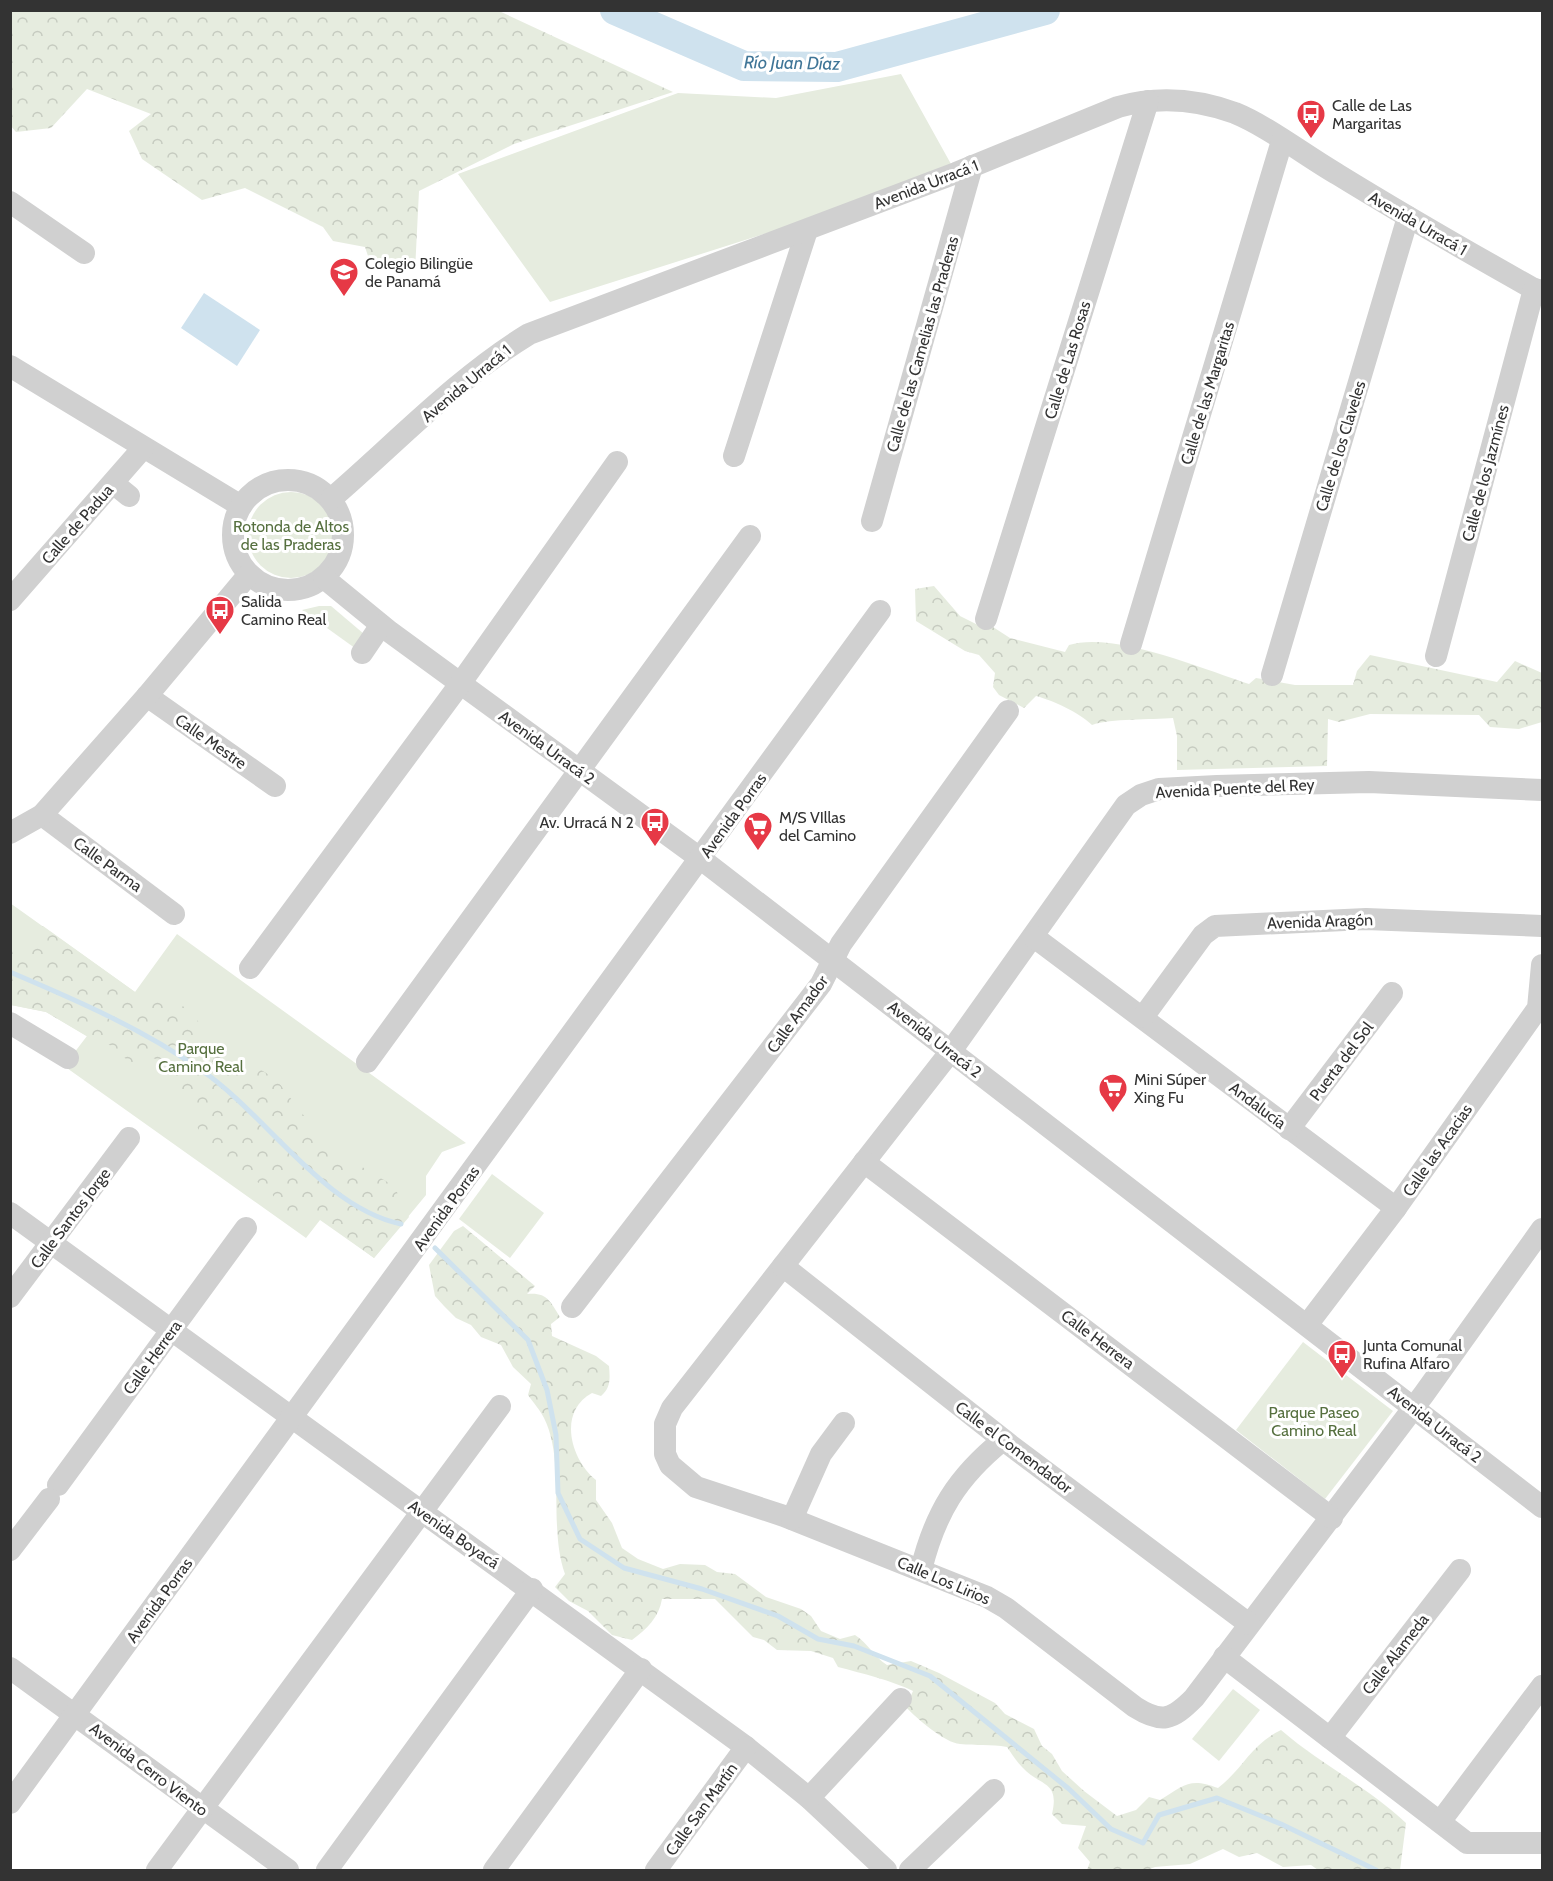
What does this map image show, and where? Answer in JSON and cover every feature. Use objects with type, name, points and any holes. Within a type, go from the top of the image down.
[{"type":"street","name":"Avenida Urracá 1","points":[[331,499],[465,381],[503,350],[529,334],[807,230],[1118,107],[1148,101],[1192,102],[1235,114],[1408,218],[1538,290]]},
{"type":"street","name":"Calle de Las Rosas","points":[[986,619],[1148,101]]},
{"type":"street","name":"Calle de las Margaritas","points":[[1131,644],[1282,141]]},
{"type":"street","name":"Calle de las Camelias las Praderas","points":[[872,521],[972,166]]},
{"type":"street","points":[[10,202],[84,254]]},
{"type":"street","name":"Calle de los Claveles","points":[[1272,675],[1408,218]]},
{"type":"street","points":[[734,456],[807,230]]},
{"type":"street","name":"Calle de los Jazmínes","points":[[1436,656],[1538,290]]},
{"type":"street","points":[[10,366],[242,506]]},
{"type":"street","name":"Calle de Padua","points":[[10,600],[121,489],[143,447]]},
{"type":"street","points":[[250,968],[460,684],[617,462]]},
{"type":"street","points":[[286,480],[310,485],[331,499],[340,514],[344,531],[342,549],[336,564],[324,578],[310,586],[294,590],[277,590],[262,584],[249,574],[234,548],[234,526],[242,506],[254,492],[269,483],[286,480]]},
{"type":"street","points":[[367,1062],[750,536]]},
{"type":"street","points":[[10,832],[42,815],[147,696],[249,574]]},
{"type":"street","name":"Avenida Urracá 2","points":[[324,578],[381,625],[460,684],[701,859],[1542,1507]]},
{"type":"street","name":"Avenida Porras","points":[[10,1803],[880,611]]},
{"type":"street","points":[[362,653],[381,625]]},
{"type":"street","name":"Calle Mestre","points":[[147,696],[275,786]]},
{"type":"street","name":"Calle Amador","points":[[572,1307],[744,1087],[821,984],[841,944],[1008,711]]},
{"type":"street","name":"Avenida Puente del Rey","points":[[951,1051],[1034,937],[1112,820],[1126,805],[1141,795],[1159,789],[1369,782],[1542,790]]},
{"type":"street","name":"Calle Parma","points":[[42,815],[174,914]]},
{"type":"street","name":"Avenida Aragón","points":[[1143,1017],[1203,935],[1215,926],[1366,919],[1542,926]]},
{"type":"street","name":"Andalucía","points":[[1034,937],[1396,1208]]},
{"type":"street","name":"Calle las Acacias","points":[[1307,1325],[1396,1208],[1538,1008],[1542,965]]},
{"type":"street","name":"Puerta del Sol","points":[[1289,1128],[1392,993]]},
{"type":"street","points":[[10,1023],[68,1058]]},
{"type":"street","name":"Calle Los Lirios","points":[[951,1051],[672,1408],[665,1424],[663,1438],[669,1466],[696,1487],[792,1518],[958,1583],[1006,1608],[1135,1707],[1156,1719],[1174,1716],[1183,1710],[1332,1518],[1542,1229]]},
{"type":"street","name":"Calle Santos Jorge","points":[[10,1297],[129,1138]]},
{"type":"street","name":"Calle Herrera","points":[[864,1162],[1332,1518]]},
{"type":"street","name":"Avenida Boyacá","points":[[10,1213],[532,1589],[746,1747],[809,1798],[886,1870]]},
{"type":"street","name":"Calle Herrera","points":[[10,1550],[246,1228]]},
{"type":"street","name":"Calle el Comendador","points":[[783,1266],[1003,1440],[1249,1624]]},
{"type":"street","points":[[158,1870],[500,1406]]},
{"type":"street","points":[[792,1518],[821,1454],[844,1423]]},
{"type":"street","points":[[921,1570],[931,1532],[954,1490],[980,1458],[1003,1440]]},
{"type":"street","name":"Calle Alameda","points":[[1330,1737],[1460,1570]]},
{"type":"street","points":[[327,1870],[532,1589]]},
{"type":"street","points":[[1224,1657],[1467,1843],[1542,1843]]},
{"type":"street","name":"Avenida Cerro Viento","points":[[10,1668],[288,1870]]},
{"type":"street","points":[[494,1870],[641,1669]]},
{"type":"street","points":[[1440,1822],[1542,1686]]},
{"type":"street","points":[[809,1798],[901,1699]]},
{"type":"street","name":"Calle San Martín","points":[[656,1870],[746,1747]]},
{"type":"street","points":[[910,1870],[994,1790]]},
{"type":"green space","points":[[11,10],[499,11],[673,92],[514,144],[419,191],[415,271],[369,259],[365,247],[333,241],[323,227],[245,188],[202,200],[142,159],[129,131],[151,114],[87,89],[51,128],[16,132],[10,125]]},
{"type":"green space","points":[[901,74],[956,173],[550,302],[458,174],[678,93],[776,98]]},
{"type":"green space","name":"Rotonda de Altos de las Praderas","points":[[291,492],[307,496],[321,505],[330,519],[334,535],[330,551],[321,565],[307,574],[291,578],[275,574],[261,565],[252,551],[248,535],[252,519],[261,505],[275,496]]},
{"type":"green space","points":[[934,586],[960,616],[978,625],[993,627],[1010,638],[1065,652],[1069,645],[1088,642],[1134,647],[1184,661],[1249,684],[1256,678],[1295,685],[1353,685],[1357,671],[1370,655],[1497,682],[1515,661],[1542,673],[1542,722],[1519,729],[1490,727],[1479,715],[1370,714],[1339,722],[1328,719],[1327,766],[1177,770],[1177,736],[1173,718],[1120,720],[1092,725],[1073,712],[1043,698],[1036,696],[1024,708],[999,695],[993,687],[995,673],[979,655],[965,651],[916,621],[915,589]]},
{"type":"green space","points":[[331,606],[364,634],[359,651],[302,610]]},
{"type":"green space","name":"Parque Camino Real","points":[[10,903],[135,992],[177,934],[466,1143],[442,1152],[426,1176],[426,1195],[374,1258],[320,1220],[306,1238],[64,1066],[87,1036],[46,1012],[11,1005]]},
{"type":"green space","points":[[43,926],[135,992],[128,1003],[165,997],[190,1010],[221,1054],[236,1055],[276,1079],[327,1146],[394,1186],[409,1217],[374,1258],[316,1215],[295,1217],[281,1210],[271,1193],[263,1186],[217,1161],[216,1147],[196,1125],[211,1112],[179,1097],[180,1087],[154,1058],[137,1065],[114,1052],[112,1046],[88,1037],[46,1012],[11,1005],[11,950],[26,947],[34,940]]},
{"type":"green space","points":[[492,1174],[544,1213],[510,1258],[459,1219]]},
{"type":"green space","points":[[463,1226],[535,1286],[527,1294],[539,1294],[550,1302],[560,1317],[551,1324],[552,1336],[596,1356],[609,1366],[610,1379],[607,1390],[601,1396],[592,1393],[581,1401],[574,1412],[571,1424],[572,1436],[580,1461],[596,1480],[596,1500],[612,1523],[622,1548],[638,1559],[663,1569],[680,1564],[705,1565],[717,1572],[735,1574],[766,1597],[801,1609],[811,1616],[821,1631],[840,1639],[855,1635],[887,1665],[911,1661],[995,1703],[1005,1714],[1034,1729],[1042,1746],[1052,1754],[1062,1771],[1117,1816],[1136,1810],[1149,1797],[1160,1800],[1188,1784],[1200,1783],[1218,1788],[1254,1750],[1281,1730],[1376,1798],[1406,1823],[1400,1870],[1318,1870],[1311,1865],[1283,1867],[1257,1853],[1239,1857],[1223,1849],[1190,1864],[1155,1867],[1147,1870],[1087,1870],[1090,1862],[1078,1848],[1086,1826],[1062,1824],[1052,1814],[1054,1803],[1051,1789],[1022,1767],[1007,1747],[954,1743],[931,1729],[906,1707],[913,1691],[905,1687],[838,1667],[833,1658],[811,1651],[777,1650],[764,1640],[753,1637],[715,1599],[662,1599],[652,1622],[632,1640],[612,1635],[588,1611],[569,1601],[555,1587],[565,1574],[558,1536],[554,1454],[551,1435],[544,1418],[528,1395],[531,1384],[513,1367],[501,1345],[481,1337],[471,1325],[456,1318],[435,1296],[429,1265],[454,1231]]},
{"type":"green space","name":"Parque Paseo Camino Real","points":[[1303,1342],[1393,1411],[1325,1499],[1236,1430]]},
{"type":"green space","points":[[1233,1689],[1260,1710],[1219,1761],[1192,1739]]},
{"type":"water","points":[[204,293],[260,330],[237,366],[181,328]]},
{"type":"waterway","name":"Río Juan Díaz","points":[[615,10],[744,66],[837,67],[1045,10]]},
{"type":"waterway","points":[[10,972],[108,1016],[179,1055],[225,1088],[320,1180],[373,1215],[401,1224]]},
{"type":"waterway","points":[[435,1248],[528,1340],[547,1390],[556,1435],[558,1493],[580,1539],[624,1568],[702,1589],[778,1616],[818,1639],[854,1646],[930,1676],[1069,1789],[1111,1829],[1143,1843],[1159,1815],[1217,1798],[1281,1824],[1376,1870]]},
{"type":"place","name":"Calle de Las Margaritas","points":[[1311,140]]},
{"type":"place","name":"Colegio Bilingüe de Panamá","points":[[344,298]]},
{"type":"place","name":"Salida Camino Real","points":[[220,636]]},
{"type":"place","name":"Av. Urracá N 2","points":[[655,848]]},
{"type":"place","name":"M/S VIllas del Camino","points":[[758,852]]},
{"type":"place","name":"Mini Súper Xing Fu","points":[[1113,1114]]},
{"type":"place","name":"Junta Comunal Rufina Alfaro","points":[[1342,1380]]}]
